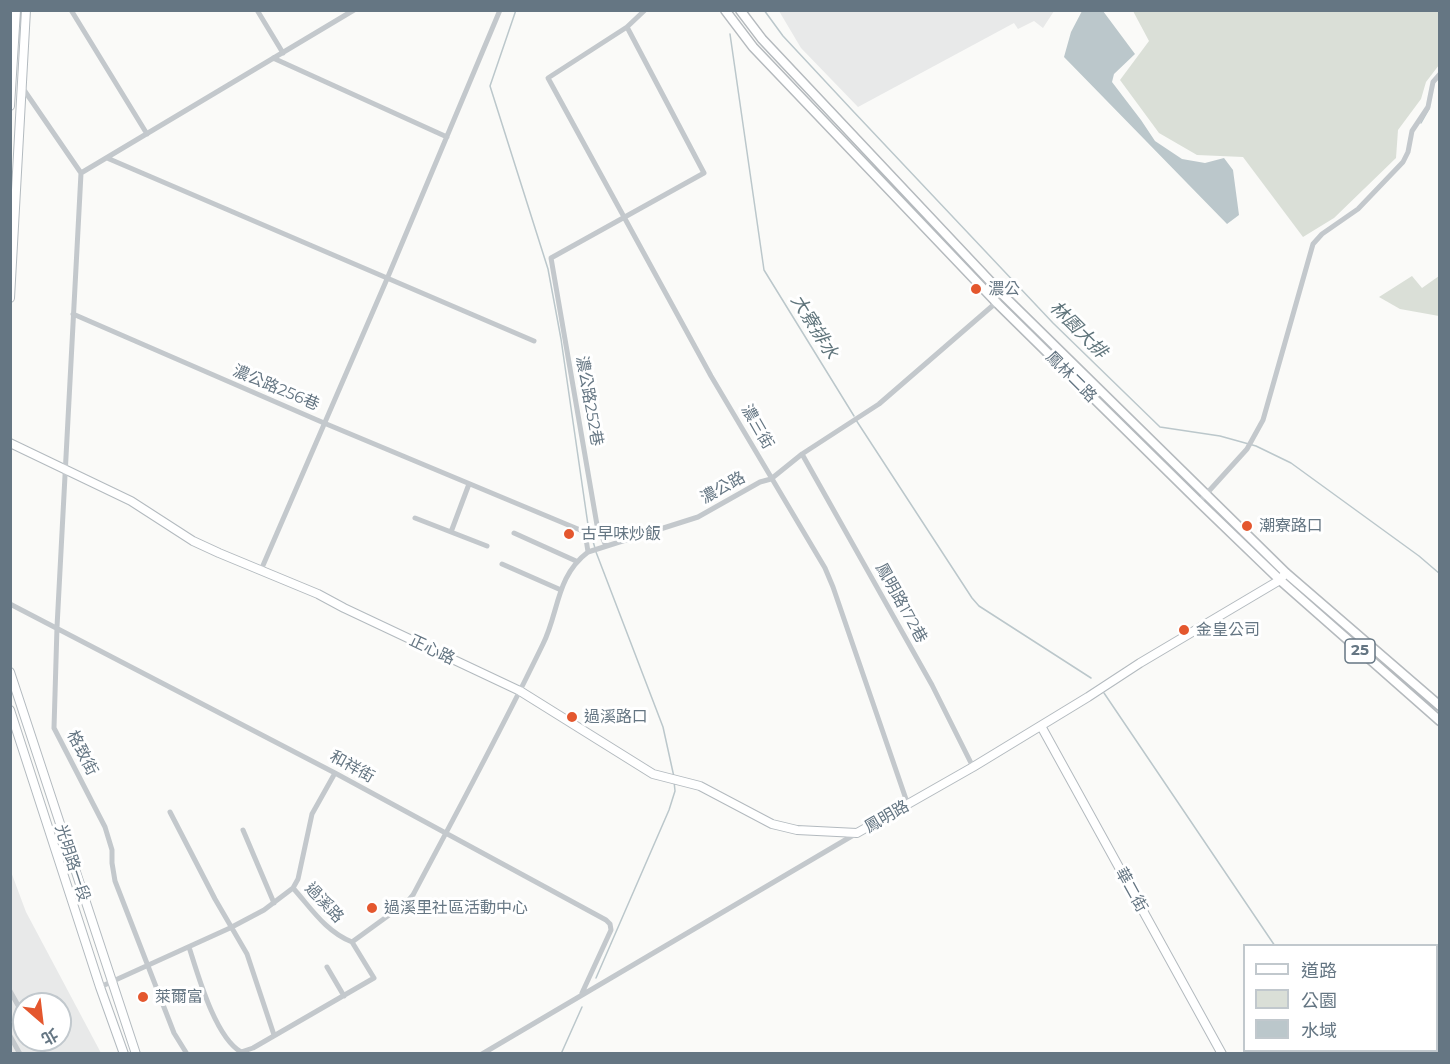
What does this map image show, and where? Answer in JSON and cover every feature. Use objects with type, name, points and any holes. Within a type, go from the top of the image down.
[{"type":"main road","name":"鳳林二路","points":[[724,10],[753,48],[997,303],[1280,580],[1440,721]]},
{"type":"main road","name":"鳳林二路","points":[[740,10],[762,39],[1004,296],[1286,573],[1440,706]]},
{"type":"street","points":[[10,106],[16,10]]},
{"type":"street","points":[[10,298],[26,10]]},
{"type":"street","points":[[71,10],[147,134]]},
{"type":"street","points":[[257,10],[282,53]]},
{"type":"street","points":[[21,85],[81,173],[354,10]]},
{"type":"street","points":[[261,570],[500,10]]},
{"type":"street","points":[[624,218],[704,173],[627,27],[645,10]]},
{"type":"street","name":"濃三街","points":[[627,27],[548,78],[771,479],[825,568],[908,805]]},
{"type":"street","points":[[273,58],[447,137]]},
{"type":"street","points":[[1199,502],[1247,449],[1268,408],[1313,244],[1322,234],[1358,209],[1403,162],[1408,152],[1412,131],[1428,107],[1433,82],[1440,74]]},
{"type":"street","points":[[107,158],[534,341]]},
{"type":"street","name":"格致街","points":[[81,173],[57,627],[54,728],[105,827],[112,850],[115,881],[150,966],[174,1033],[187,1053]]},
{"type":"street","name":"濃公路252巷","points":[[606,546],[597,525],[551,258],[624,218]]},
{"type":"street","name":"濃公路","points":[[520,691],[545,641],[561,590],[576,561],[606,546],[698,517],[760,482],[771,479],[802,454],[863,416],[1004,296]]},
{"type":"street","name":"濃公路256巷","points":[[73,314],[324,423],[585,532],[593,551]]},
{"type":"street","name":"正心路","points":[[10,443],[131,501],[193,541],[219,554],[318,594],[520,691],[653,774],[700,786],[772,824],[797,830],[857,833]]},
{"type":"street","name":"鳳明路172巷","points":[[802,454],[932,686],[973,767]]},
{"type":"street","points":[[451,532],[469,484]]},
{"type":"street","points":[[415,518],[487,546]]},
{"type":"street","points":[[514,533],[576,561]]},
{"type":"street","points":[[502,564],[561,590]]},
{"type":"street","name":"鳳明路","points":[[482,1053],[973,767],[1140,663],[1280,580],[1286,573]]},
{"type":"street","name":"和祥街","points":[[10,604],[335,773],[610,924],[611,930],[582,993]]},
{"type":"street","name":"光明路一段","points":[[10,672],[136,1053]]},
{"type":"street","name":"過溪路","points":[[100,987],[230,928],[274,903],[293,888],[330,931],[352,942],[407,902],[413,895],[520,691]]},
{"type":"street","name":"光明路一段","points":[[10,710],[100,987],[124,1053]]},
{"type":"street","name":"華二街","points":[[1041,726],[1222,1053]]},
{"type":"street","points":[[293,888],[298,879],[312,814],[335,773]]},
{"type":"street","points":[[170,812],[230,928],[247,954],[274,1035]]},
{"type":"street","points":[[243,830],[274,903]]},
{"type":"street","points":[[189,947],[204,994],[229,1042],[241,1052],[247,1051],[374,978],[352,942]]},
{"type":"street","points":[[327,967],[344,996]]},
{"type":"street","points":[[10,1036],[20,1053]]},
{"type":"shaded area","points":[[779,11],[1054,11],[1043,28],[1034,21],[1018,29],[1014,23],[858,107],[801,48]]},
{"type":"shaded area","points":[[10,869],[26,912],[69,992],[12,992],[12,1052],[72,1052],[72,998],[101,1053],[11,1053]]},
{"type":"green space","points":[[1133,11],[1438,11],[1439,65],[1426,82],[1421,99],[1398,130],[1396,158],[1334,218],[1303,237],[1243,157],[1197,155],[1159,133],[1120,80],[1149,41]]},
{"type":"green space","points":[[1412,276],[1422,288],[1439,276],[1439,316],[1400,309],[1379,297]]},
{"type":"water","points":[[1082,11],[1103,11],[1135,54],[1114,74],[1112,82],[1155,141],[1182,159],[1205,163],[1224,158],[1233,170],[1239,215],[1227,224],[1064,57],[1071,32]]},
{"type":"waterway","points":[[516,10],[490,86],[548,269],[561,339],[588,525],[595,548]]},
{"type":"waterway","name":"林園大排","points":[[764,10],[783,36],[1053,323],[1160,427],[1220,436],[1256,446],[1291,463],[1419,556],[1440,574]]},
{"type":"waterway","name":"大寮排水","points":[[730,34],[764,270],[854,416]]},
{"type":"waterway","points":[[1421,123],[1429,109]]},
{"type":"waterway","name":"大寮排水","points":[[856,420],[979,606],[1091,678]]},
{"type":"waterway","points":[[596,552],[663,727],[674,777]]},
{"type":"waterway","points":[[1104,693],[1274,944]]},
{"type":"waterway","points":[[596,978],[669,810],[675,791],[674,781]]},
{"type":"waterway","points":[[561,1054],[582,1007]]},
{"type":"place","name":"濃公","points":[[976,289]]},
{"type":"place","name":"潮寮路口","points":[[1247,526]]},
{"type":"place","name":"古早味炒飯","points":[[569,534]]},
{"type":"place","name":"金皇公司","points":[[1184,630]]},
{"type":"place","name":"過溪路口","points":[[572,717]]},
{"type":"place","name":"過溪里社區活動中心","points":[[372,908]]},
{"type":"place","name":"萊爾富","points":[[143,997]]}]
